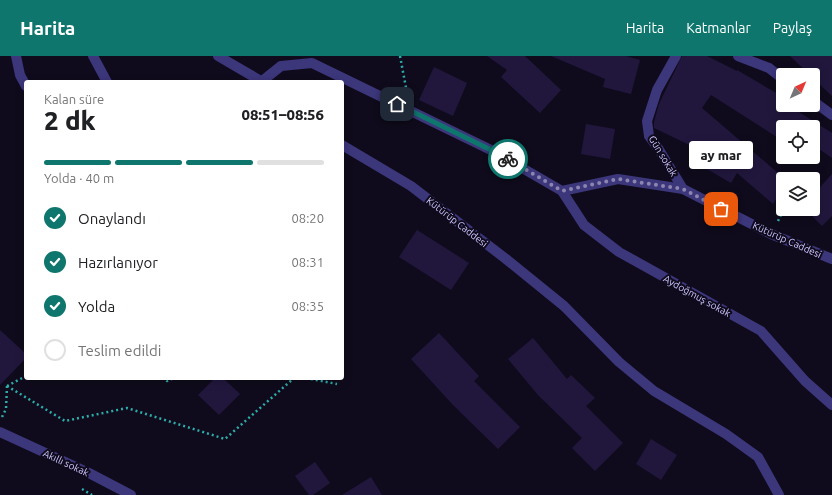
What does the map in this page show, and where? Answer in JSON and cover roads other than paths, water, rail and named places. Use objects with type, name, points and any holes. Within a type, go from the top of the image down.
[{"type":"street","points":[[16,56],[20,76],[24,83]]},
{"type":"street","points":[[93,56],[107,80]]},
{"type":"street","points":[[218,56],[258,80]]},
{"type":"street","name":"Gün sokak","points":[[676,56],[657,90],[647,121],[649,136],[683,189]]},
{"type":"street","points":[[738,56],[769,68],[776,74]]},
{"type":"street","points":[[264,80],[281,66],[312,64],[493,151],[562,191]]},
{"type":"street","points":[[820,106],[832,115]]},
{"type":"street","name":"Kütürüp Caddesi","points":[[344,146],[411,186],[506,259],[564,306],[618,362],[654,391],[726,434],[758,457],[779,495]]},
{"type":"street","name":"Kütürüp Caddesi","points":[[562,191],[618,179],[683,189],[772,234],[832,259]]},
{"type":"street","name":"Aydoğmuş sokak","points":[[562,191],[584,225],[619,252],[761,332],[805,381],[832,404]]},
{"type":"street","name":"Akıllı sokak","points":[[0,432],[89,473],[132,495]]},
{"type":"place","name":"ay mar","points":[[721,209]]}]
